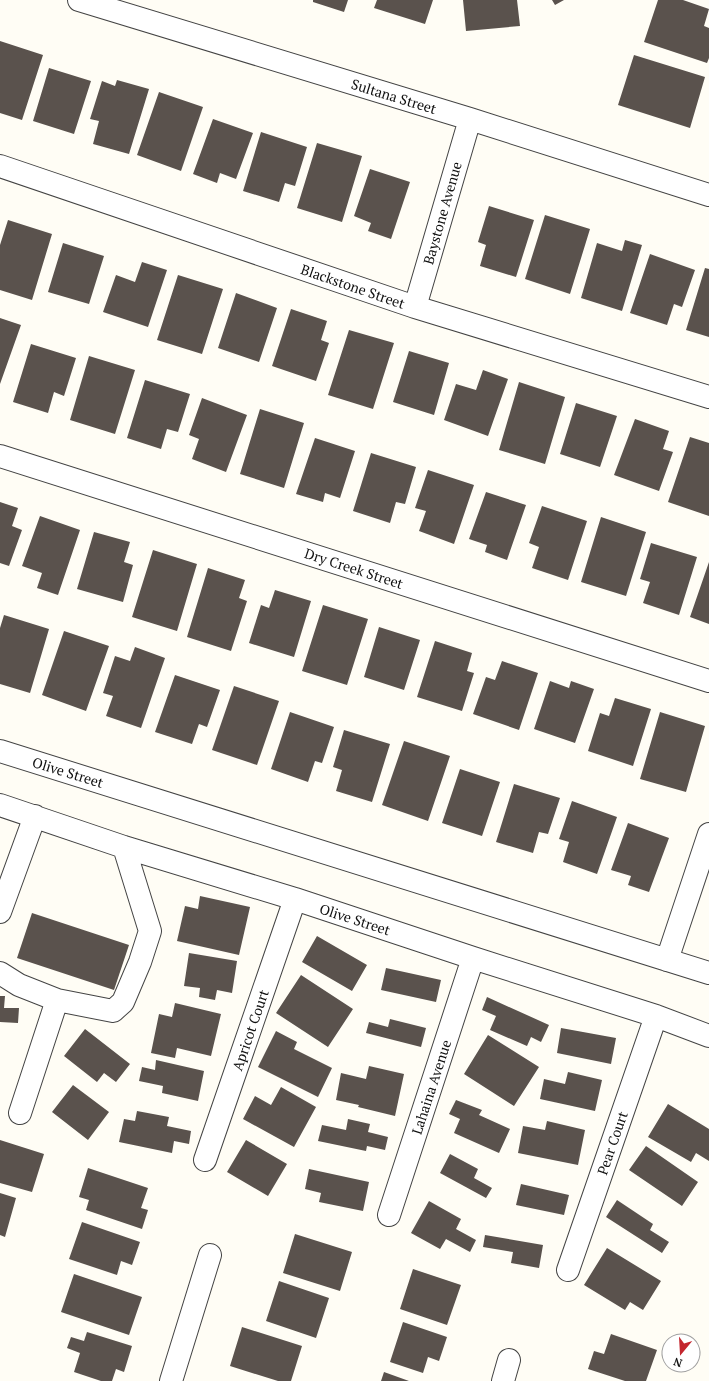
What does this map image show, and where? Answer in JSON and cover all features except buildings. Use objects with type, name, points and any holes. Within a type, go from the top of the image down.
[{"type":"street","name":"Sultana Street","points":[[79,0],[470,119],[709,195]]},
{"type":"street","name":"Baystone Avenue","points":[[415,307],[470,119]]},
{"type":"street","name":"Blackstone Street","points":[[0,166],[415,307],[709,396]]},
{"type":"street","name":"Dry Creek Street","points":[[0,456],[709,681]]},
{"type":"street","name":"Olive Street","points":[[0,751],[709,973]]},
{"type":"street","name":"Olive Street","points":[[0,806],[124,847],[295,899],[473,958],[656,1016],[709,1036]]},
{"type":"street","points":[[0,912],[34,816]]},
{"type":"street","points":[[667,960],[709,834]]},
{"type":"street","points":[[0,974],[19,986],[57,1000],[113,1011],[123,1002],[140,962],[150,931],[124,847]]},
{"type":"street","name":"Apricot Court","points":[[205,1160],[295,899]]},
{"type":"street","name":"Lahaina Avenue","points":[[389,1215],[473,958]]},
{"type":"street","points":[[20,1113],[57,1000]]},
{"type":"street","name":"Pear Court","points":[[568,1270],[656,1016]]},
{"type":"street","points":[[171,1381],[210,1255]]},
{"type":"street","points":[[503,1381],[509,1360]]}]
